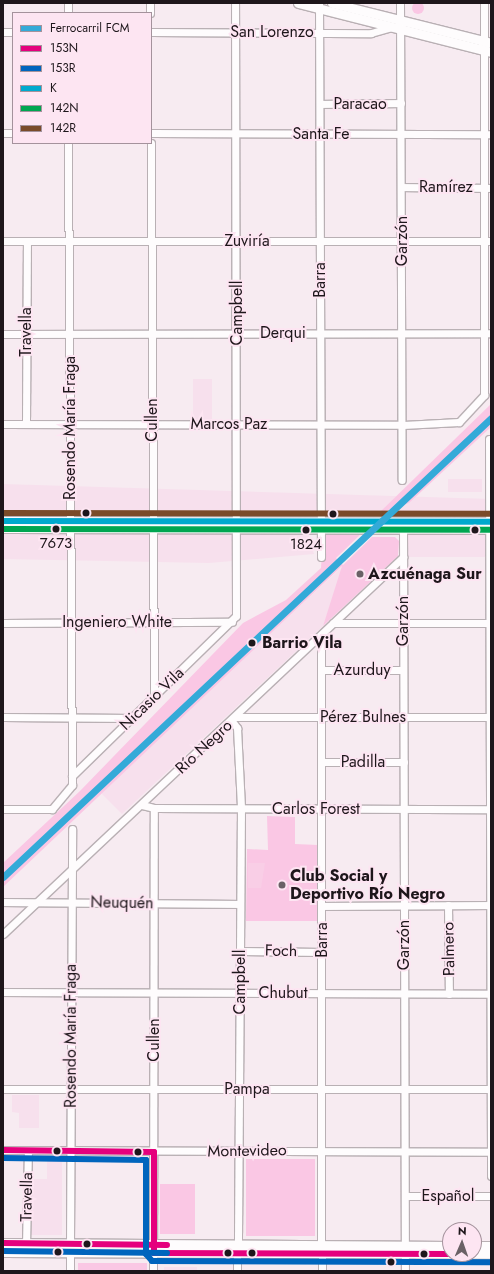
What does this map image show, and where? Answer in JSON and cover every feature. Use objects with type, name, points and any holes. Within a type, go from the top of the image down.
[{"type":"main road","points":[[298,3],[319,6],[488,46]]},
{"type":"main road","points":[[332,3],[397,25]]},
{"type":"main road","points":[[3,521],[71,525]]},
{"type":"main road","points":[[3,528],[71,525],[490,526]]},
{"type":"main road","points":[[3,1243],[70,1248]]},
{"type":"main road","points":[[405,1250],[442,1247]]},
{"type":"main road","points":[[3,1252],[70,1248],[405,1250],[491,1254]]},
{"type":"street","name":"Campbell","points":[[232,622],[236,616],[238,525],[235,3]]},
{"type":"street","name":"Garzón","points":[[400,3],[397,25],[401,104],[402,480]]},
{"type":"street","points":[[484,3],[488,46],[488,333]]},
{"type":"street","name":"Barra","points":[[319,6],[321,557]]},
{"type":"street","name":"San Lorenzo","points":[[152,32],[371,33],[397,25]]},
{"type":"street","name":"Paracao","points":[[320,104],[401,104]]},
{"type":"street","name":"Santa Fe","points":[[152,133],[488,134]]},
{"type":"street","name":"Rosendo María Fraga","points":[[3,809],[52,809],[72,785],[68,144]]},
{"type":"street","name":"Cullen","points":[[151,144],[154,697]]},
{"type":"street","name":"Ramírez","points":[[401,187],[488,188]]},
{"type":"street","name":"Zuviría","points":[[3,241],[488,241]]},
{"type":"street","name":"Travella","points":[[26,241],[26,424]]},
{"type":"street","name":"Derqui","points":[[3,334],[488,333]]},
{"type":"street","name":"Marcos Paz","points":[[3,424],[403,425],[456,423],[483,398],[488,333]]},
{"type":"street","points":[[489,439],[491,1176]]},
{"type":"street","name":"Garzón","points":[[403,525],[405,1271]]},
{"type":"street","name":"Río Negro","points":[[3,934],[234,719],[403,557]]},
{"type":"street","name":"Ingeniero White","points":[[3,623],[232,622]]},
{"type":"street","name":"Nicasio Vila","points":[[72,776],[232,622]]},
{"type":"street","points":[[334,623],[490,623]]},
{"type":"street","name":"Barra","points":[[320,635],[322,762],[322,1271]]},
{"type":"street","name":"Azurduy","points":[[321,670],[403,670]]},
{"type":"street","points":[[3,717],[133,718]]},
{"type":"street","name":"Pérez Bulnes","points":[[234,719],[321,717],[490,717]]},
{"type":"street","name":"Campbell","points":[[234,719],[237,728],[241,808],[237,1271]]},
{"type":"street","name":"Padilla","points":[[322,762],[404,762]]},
{"type":"street","name":"Carlos Forest","points":[[142,805],[154,808],[491,809]]},
{"type":"street","name":"Cullen","points":[[153,1271],[154,808]]},
{"type":"street","name":"Rosendo María Fraga","points":[[70,1271],[72,829]]},
{"type":"street","name":"Neuquén","points":[[3,902],[240,904]]},
{"type":"street","name":"Palmero","points":[[448,905],[450,994]]},
{"type":"street","points":[[322,906],[491,905]]},
{"type":"street","name":"Foch","points":[[240,950],[322,952]]},
{"type":"street","name":"Chubut","points":[[3,992],[491,994]]},
{"type":"street","name":"Pampa","points":[[3,1089],[490,1089]]},
{"type":"street","name":"Montevideo","points":[[3,1150],[154,1152],[321,1150],[491,1152]]},
{"type":"street","name":"Travella","points":[[26,1244],[28,1151]]},
{"type":"street","name":"Español","points":[[405,1196],[491,1196]]},
{"type":"shaded area","points":[[418,2],[422,4],[424,8],[422,12],[418,14],[414,12],[412,8],[414,4]]},
{"type":"shaded area","points":[[193,379],[212,379],[212,421],[193,421]]},
{"type":"shaded area","points":[[491,404],[491,427],[409,503],[379,513]]},
{"type":"shaded area","points":[[448,479],[482,479],[482,492],[448,492]]},
{"type":"shaded area","points":[[3,484],[491,499],[491,557],[403,557],[403,529],[307,529],[314,554],[209,563],[3,559]]},
{"type":"shaded area","points":[[323,534],[361,534],[336,558],[343,565],[372,537],[395,537],[399,541],[398,556],[323,626],[342,566],[3,887],[3,863],[80,791],[243,623],[286,600],[321,568]]},
{"type":"shaded area","points":[[343,566],[323,626],[122,814],[100,792]]},
{"type":"shaded area","name":"Club Social y Deportivo Río Negro","points":[[267,816],[295,817],[295,844],[318,845],[317,921],[246,921],[247,849],[268,850]]},
{"type":"shaded area","points":[[248,863],[265,863],[261,888],[248,888]]},
{"type":"shaded area","points":[[12,1095],[39,1095],[39,1128],[19,1128],[19,1113],[12,1112]]},
{"type":"shaded area","points":[[47,1157],[59,1157],[62,1161],[62,1235],[31,1235],[32,1179],[47,1179]]},
{"type":"shaded area","points":[[246,1159],[315,1159],[315,1236],[246,1236]]},
{"type":"shaded area","points":[[160,1184],[195,1184],[195,1234],[160,1234]]},
{"type":"shaded area","points":[[78,1263],[147,1263],[147,1271],[78,1271]]},
{"type":"shaded area","points":[[164,1267],[197,1267],[197,1271],[164,1271]]},
{"type":"rail line","name":"FCM","points":[[3,877],[491,418]]},
{"type":"transit line","name":"142R","points":[[3,513],[491,514]]},
{"type":"transit line","name":"K","points":[[3,521],[491,522]]},
{"type":"transit line","name":"142N","points":[[3,529],[491,530]]},
{"type":"transit line","name":"153N","points":[[3,1150],[154,1152],[154,1253],[442,1254]]},
{"type":"transit line","name":"153R","points":[[3,1158],[146,1160],[146,1254],[152,1261],[491,1262]]},
{"type":"transit line","name":"153N","points":[[3,1243],[167,1245]]},
{"type":"transit line","name":"153R","points":[[3,1251],[167,1253]]},
{"type":"place","name":"7673","points":[[56,529]]},
{"type":"place","name":"1824","points":[[306,530]]},
{"type":"place","name":"Azcuénaga Sur","points":[[360,574]]},
{"type":"place","name":"Barrio Vila","points":[[252,643]]},
{"type":"place","name":"Club Social y Deportivo Río Negro","points":[[282,885]]}]
